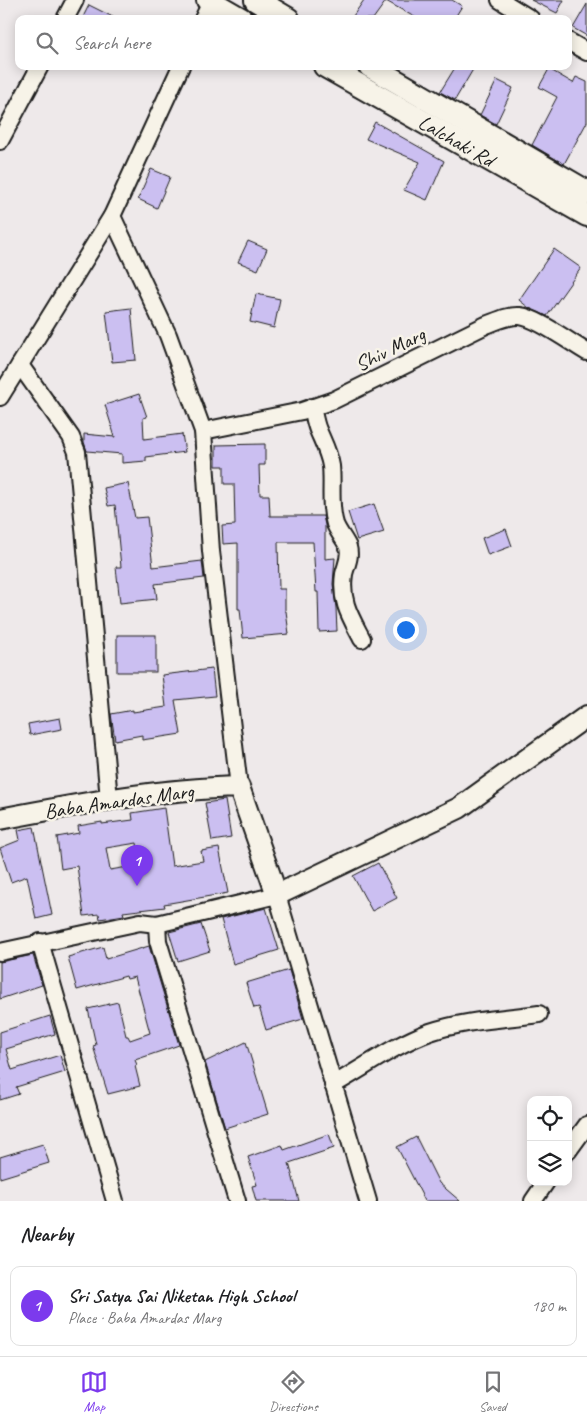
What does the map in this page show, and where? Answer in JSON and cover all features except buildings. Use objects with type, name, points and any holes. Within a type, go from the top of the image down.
[{"type":"main road","points":[[256,0],[281,15]]},
{"type":"main road","points":[[209,5],[232,15]]},
{"type":"main road","name":"Lalchaki Rd","points":[[333,70],[587,192]]},
{"type":"main road","name":"Lalchaki Rd","points":[[376,70],[459,130],[586,213]]},
{"type":"street","points":[[67,15],[75,0]]},
{"type":"street","points":[[500,0],[525,15]]},
{"type":"street","points":[[572,43],[587,52]]},
{"type":"street","points":[[0,141],[38,70]]},
{"type":"street","points":[[0,398],[112,216],[179,70]]},
{"type":"street","points":[[112,216],[168,335],[203,431],[211,551],[239,787],[277,895],[368,1201]]},
{"type":"street","name":"Shiv Marg","points":[[203,431],[312,408],[334,400],[486,325],[510,317],[521,316],[532,319],[587,352]]},
{"type":"street","points":[[20,365],[71,437],[78,452],[109,799]]},
{"type":"street","points":[[312,408],[317,428],[328,452],[331,466],[332,502],[335,523],[342,539],[348,546],[349,558],[344,574],[343,594],[346,609],[362,638]]},
{"type":"street","points":[[0,952],[140,922],[157,924],[277,895],[460,808],[587,716]]},
{"type":"street","name":"Baba Amardas Marg","points":[[0,820],[109,799],[207,788],[239,787]]},
{"type":"street","points":[[157,924],[158,941],[237,1201]]},
{"type":"street","points":[[40,942],[115,1201]]},
{"type":"street","points":[[333,1085],[407,1042],[430,1032],[459,1024],[540,1014]]},
{"type":"street","points":[[572,1146],[587,1125]]},
{"type":"street","points":[[533,1201],[543,1186]]},
{"type":"place","name":"Sri Satya Sai Niketan High School","points":[[137,886]]}]
